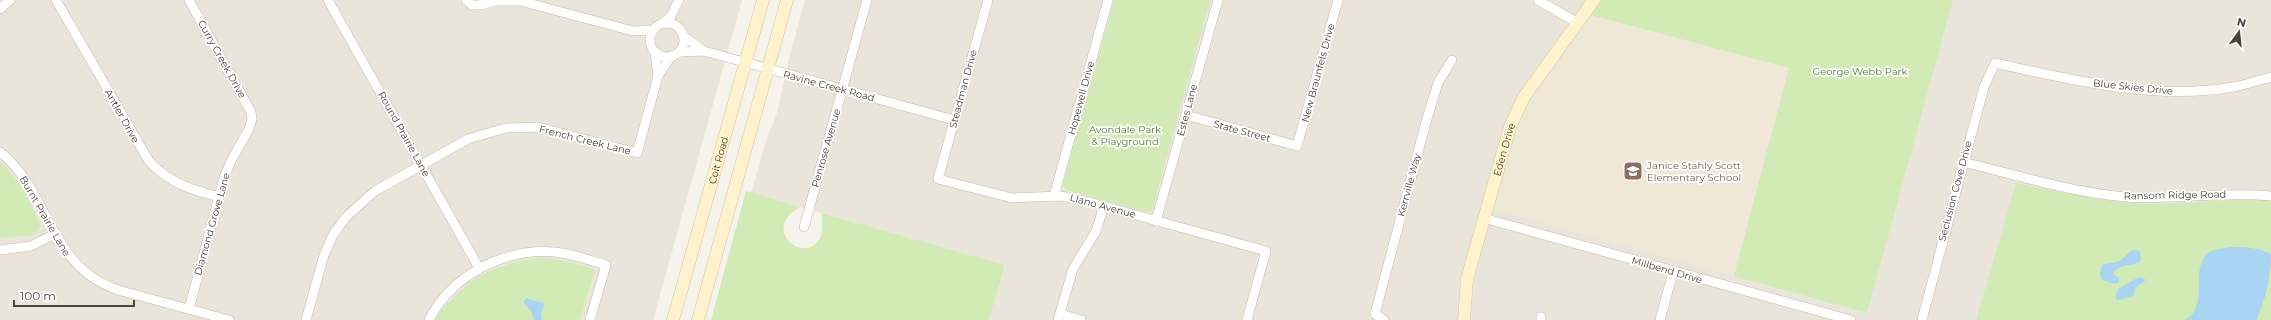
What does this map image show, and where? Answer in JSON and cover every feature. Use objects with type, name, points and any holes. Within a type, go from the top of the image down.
[{"type":"main road","name":"Coit Road","points":[[674,320],[763,0]]},
{"type":"main road","points":[[698,320],[787,0]]},
{"type":"main road","name":"Eden Drive","points":[[1464,320],[1467,279],[1483,218],[1510,127],[1517,112],[1542,71],[1594,0]]},
{"type":"street","points":[[0,10],[10,0]]},
{"type":"street","name":"Antler Drive","points":[[56,0],[149,161],[164,175],[180,185],[219,197]]},
{"type":"street","name":"Curry Creek Drive","points":[[189,0],[251,112],[252,119]]},
{"type":"street","name":"Round Prairie Lane","points":[[328,0],[479,268]]},
{"type":"street","name":"Penrose Avenue","points":[[804,227],[867,0]]},
{"type":"street","name":"Steadman Drive","points":[[938,178],[988,0]]},
{"type":"street","name":"Hopewell Drive","points":[[1054,196],[1108,0]]},
{"type":"street","name":"Estes Lane","points":[[1156,220],[1218,0]]},
{"type":"street","name":"New Braunfels Drive","points":[[1298,146],[1338,0]]},
{"type":"street","points":[[1538,0],[1578,23]]},
{"type":"street","points":[[469,2],[527,2],[633,31],[653,30],[663,24],[678,4]]},
{"type":"street","points":[[658,76],[683,44],[678,4]]},
{"type":"street","points":[[663,24],[672,24],[681,32]]},
{"type":"street","points":[[653,30],[650,38],[658,76]]},
{"type":"street","points":[[633,31],[662,56],[675,54]]},
{"type":"street","name":"Ravine Creek Road","points":[[681,32],[704,51]]},
{"type":"street","name":"Ravine Creek Road","points":[[675,54],[704,51],[954,120]]},
{"type":"street","name":"Kerrville Way","points":[[1384,320],[1375,314],[1426,122],[1438,83],[1452,60]]},
{"type":"street","name":"Blue Skies Drive","points":[[1995,63],[2097,85],[2172,92],[2233,87],[2271,77]]},
{"type":"street","name":"Seclusion Cove Drive","points":[[1922,320],[1984,87],[1995,63]]},
{"type":"street","name":"French Creek Lane","points":[[306,320],[324,255],[339,226],[353,209],[370,195],[421,165],[476,136],[496,129],[517,127],[548,129],[637,153],[658,76]]},
{"type":"street","name":"State Street","points":[[1186,115],[1298,146]]},
{"type":"street","name":"Diamond Grove Lane","points":[[188,309],[227,170],[245,138],[252,119]]},
{"type":"street","name":"Burnt Prairie Lane","points":[[0,152],[20,172],[55,234],[73,261],[86,274],[101,283],[229,320]]},
{"type":"street","name":"Ransom Ridge Road","points":[[1963,162],[2062,187],[2126,197],[2247,194],[2271,196]]},
{"type":"street","name":"Llano Avenue","points":[[938,178],[1007,197],[1025,199],[1054,196],[1073,198],[1266,251],[1247,320]]},
{"type":"street","points":[[1081,320],[1059,317],[1073,269],[1096,231],[1104,206]]},
{"type":"street","name":"Millbend Drive","points":[[1483,218],[1673,272],[1851,320]]},
{"type":"street","points":[[0,250],[31,246],[55,234]]},
{"type":"street","points":[[429,320],[448,293],[479,268],[507,257],[536,252],[566,254],[606,265],[590,320]]},
{"type":"street","points":[[1660,320],[1673,272]]},
{"type":"shaded area","points":[[0,0],[742,0],[653,320],[0,320]]},
{"type":"shaded area","points":[[805,0],[2271,0],[2271,320],[989,320],[1005,265],[751,193],[767,138],[777,113],[790,55]]},
{"type":"shaded area","name":"Janice Stahly Scott Elementary School","points":[[1591,15],[1789,68],[1734,276],[1494,210],[1514,133],[1528,104]]},
{"type":"green space","name":"Avondale Park & Playground","points":[[1114,0],[1210,0],[1152,212],[1147,212],[1066,190],[1063,184]]},
{"type":"green space","name":"George Webb Park","points":[[1601,0],[1953,0],[1867,313],[1734,276],[1789,68],[1591,15]]},
{"type":"green space","points":[[0,162],[19,184],[33,209],[41,227],[34,235],[0,238]]},
{"type":"green space","points":[[2016,183],[2082,196],[2132,203],[2164,204],[2256,199],[2271,200],[2271,320],[1976,320]]},
{"type":"green space","points":[[746,191],[801,207],[789,215],[784,224],[784,233],[789,241],[796,246],[804,248],[813,246],[820,238],[822,229],[822,213],[1005,265],[989,320],[711,320]]},
{"type":"green space","points":[[539,258],[567,261],[595,270],[580,320],[436,320],[441,311],[459,293],[479,277],[513,263]]},
{"type":"water","points":[[2229,247],[2245,247],[2271,254],[2267,288],[2263,304],[2256,320],[2185,320],[2192,314],[2196,307],[2198,299],[2199,272],[2205,256],[2213,251]]},
{"type":"water","points":[[2132,250],[2140,251],[2141,260],[2135,264],[2123,266],[2116,270],[2113,274],[2119,278],[2119,282],[2114,284],[2101,279],[2100,273],[2102,265],[2120,261]]},
{"type":"water","points":[[2139,277],[2145,279],[2145,281],[2136,287],[2133,296],[2118,300],[2115,298],[2118,289]]},
{"type":"water","points":[[527,298],[534,301],[543,302],[544,305],[541,313],[542,320],[534,320],[531,311],[523,302]]},
{"type":"place","name":"Janice Stahly Scott Elementary School","points":[[1633,171]]}]
